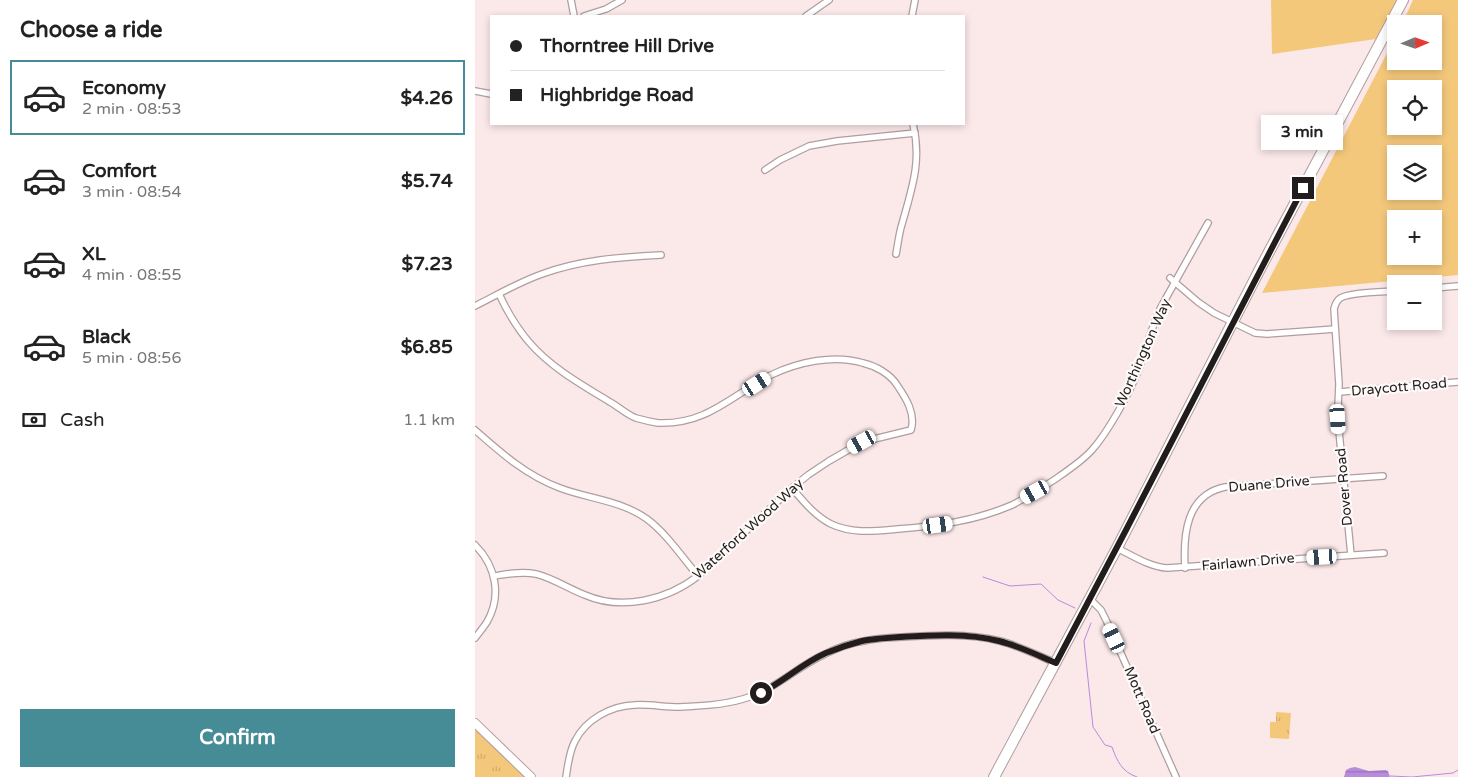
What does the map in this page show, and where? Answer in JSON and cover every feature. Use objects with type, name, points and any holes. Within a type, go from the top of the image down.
[{"type":"highway","points":[[993,777],[1117,548],[1233,322],[1403,0]]},
{"type":"street","points":[[571,0],[574,15]]},
{"type":"street","points":[[587,15],[606,9],[622,0]]},
{"type":"street","points":[[807,15],[829,0]]},
{"type":"street","points":[[912,15],[915,0]]},
{"type":"street","points":[[475,91],[490,94]]},
{"type":"street","points":[[896,254],[901,226],[916,174],[917,158],[913,125]]},
{"type":"street","points":[[765,170],[780,160],[809,146],[837,141],[915,133]]},
{"type":"street","name":"Worthington Way","points":[[792,488],[821,518],[830,523],[853,530],[868,531],[928,527],[955,523],[993,513],[1035,492],[1082,459],[1103,436],[1135,378],[1154,321],[1173,280],[1208,223]]},
{"type":"street","points":[[475,306],[542,274],[569,266],[619,257],[661,255]]},
{"type":"street","points":[[1173,280],[1206,308],[1255,333],[1267,334],[1335,329]]},
{"type":"street","points":[[1442,287],[1458,286]]},
{"type":"street","name":"Dover Road","points":[[1351,555],[1338,407],[1339,392],[1334,309],[1338,300],[1348,295],[1387,292]]},
{"type":"street","name":"Waterford Wood Way","points":[[494,576],[525,572],[535,574],[593,598],[617,603],[634,602],[674,591],[687,585],[698,576],[808,474],[862,442],[911,430],[913,422],[907,400],[893,379],[873,366],[851,359],[825,360],[790,368],[772,375],[705,414],[685,421],[657,423],[635,418],[550,363],[529,343],[511,319],[499,294]]},
{"type":"street","name":"Draycott Road","points":[[1339,392],[1458,382]]},
{"type":"street","points":[[475,430],[512,462],[534,476],[561,488],[610,501],[628,508],[646,519],[659,530],[698,576]]},
{"type":"street","name":"Duane Drive","points":[[1185,568],[1185,531],[1195,507],[1209,492],[1225,487],[1383,476]]},
{"type":"street","points":[[475,545],[486,558],[494,576],[495,586],[495,599],[492,610],[487,622],[475,638]]},
{"type":"street","name":"Fairlawn Drive","points":[[1117,548],[1159,568],[1185,568],[1384,553]]},
{"type":"street","name":"Mott Road","points":[[1090,599],[1101,610],[1107,622],[1176,777]]},
{"type":"street","points":[[566,777],[571,750],[576,739],[586,726],[600,715],[633,705],[678,707],[713,705],[745,699],[774,686],[809,662],[825,654],[863,641],[922,636],[968,636],[1000,641],[1023,648],[1056,663]]},
{"type":"street","points":[[475,723],[531,777]]},
{"type":"green space","points":[[1271,0],[1397,0],[1389,15],[1387,15],[1376,39],[1272,54]]},
{"type":"green space","points":[[1413,0],[1458,0],[1458,275],[1387,275],[1387,282],[1262,293],[1387,53],[1387,70],[1443,70],[1443,15],[1406,15]]},
{"type":"green space","points":[[1276,712],[1291,713],[1289,739],[1270,738],[1270,722],[1276,722]]},
{"type":"green space","points":[[475,727],[527,777],[475,777]]},
{"type":"shaded area","points":[[1355,767],[1369,771],[1385,770],[1388,771],[1390,777],[1344,777],[1346,770]]},
{"type":"waterway","points":[[983,577],[1010,586],[1041,584],[1058,600],[1075,608]]},
{"type":"waterway","points":[[1091,623],[1084,641],[1093,727],[1105,745],[1112,747],[1124,769],[1137,777]]},
{"type":"waterway","points":[[1390,776],[1412,777],[1453,773],[1458,770]]},
{"type":"route","points":[[761,693],[825,654],[863,641],[878,639],[961,635],[982,637],[1023,648],[1056,663],[1303,188]]}]
